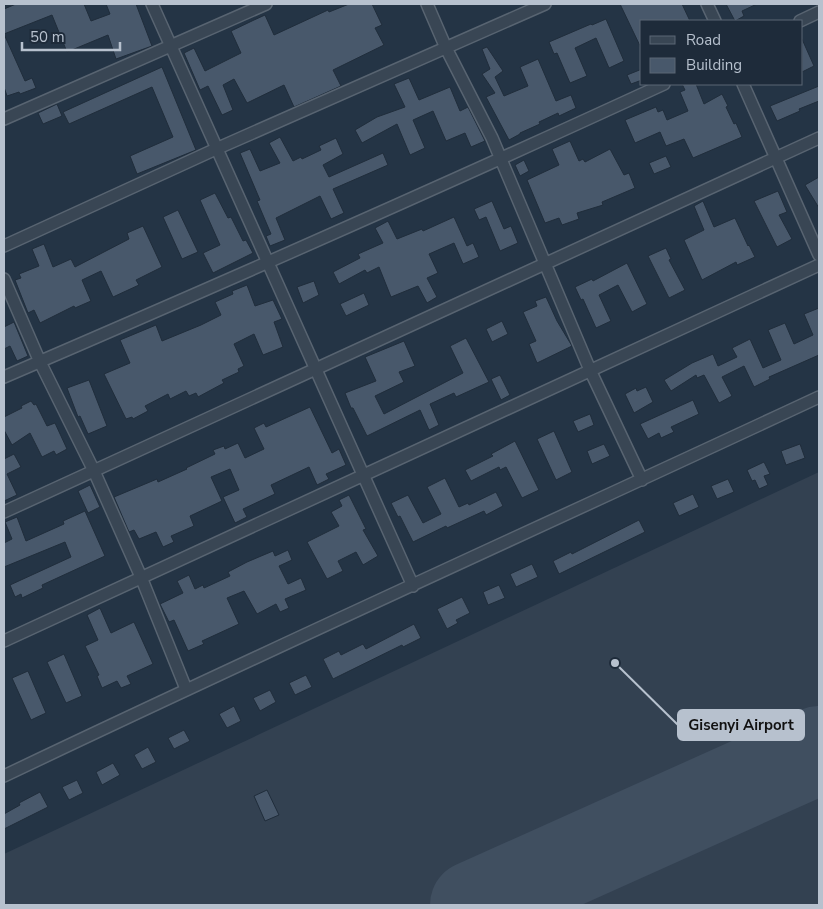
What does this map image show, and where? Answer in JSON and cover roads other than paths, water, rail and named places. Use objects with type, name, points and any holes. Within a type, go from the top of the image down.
[{"type":"street","points":[[152,4],[413,586]]},
{"type":"street","points":[[4,119],[266,4]]},
{"type":"street","points":[[427,4],[446,48],[501,159],[590,370],[642,480]]},
{"type":"street","points":[[4,246],[545,4]]},
{"type":"street","points":[[707,4],[715,20]]},
{"type":"street","points":[[802,20],[819,12]]},
{"type":"street","points":[[4,377],[268,264],[662,85]]},
{"type":"street","points":[[743,85],[819,254]]},
{"type":"street","points":[[4,512],[819,138]]},
{"type":"street","points":[[4,641],[819,265]]},
{"type":"street","points":[[4,279],[40,362],[94,471],[141,577],[186,689]]},
{"type":"street","points":[[4,776],[186,689],[413,586],[819,397]]},
{"type":"place","name":"Gisenyi Airport","points":[[615,663]]}]
